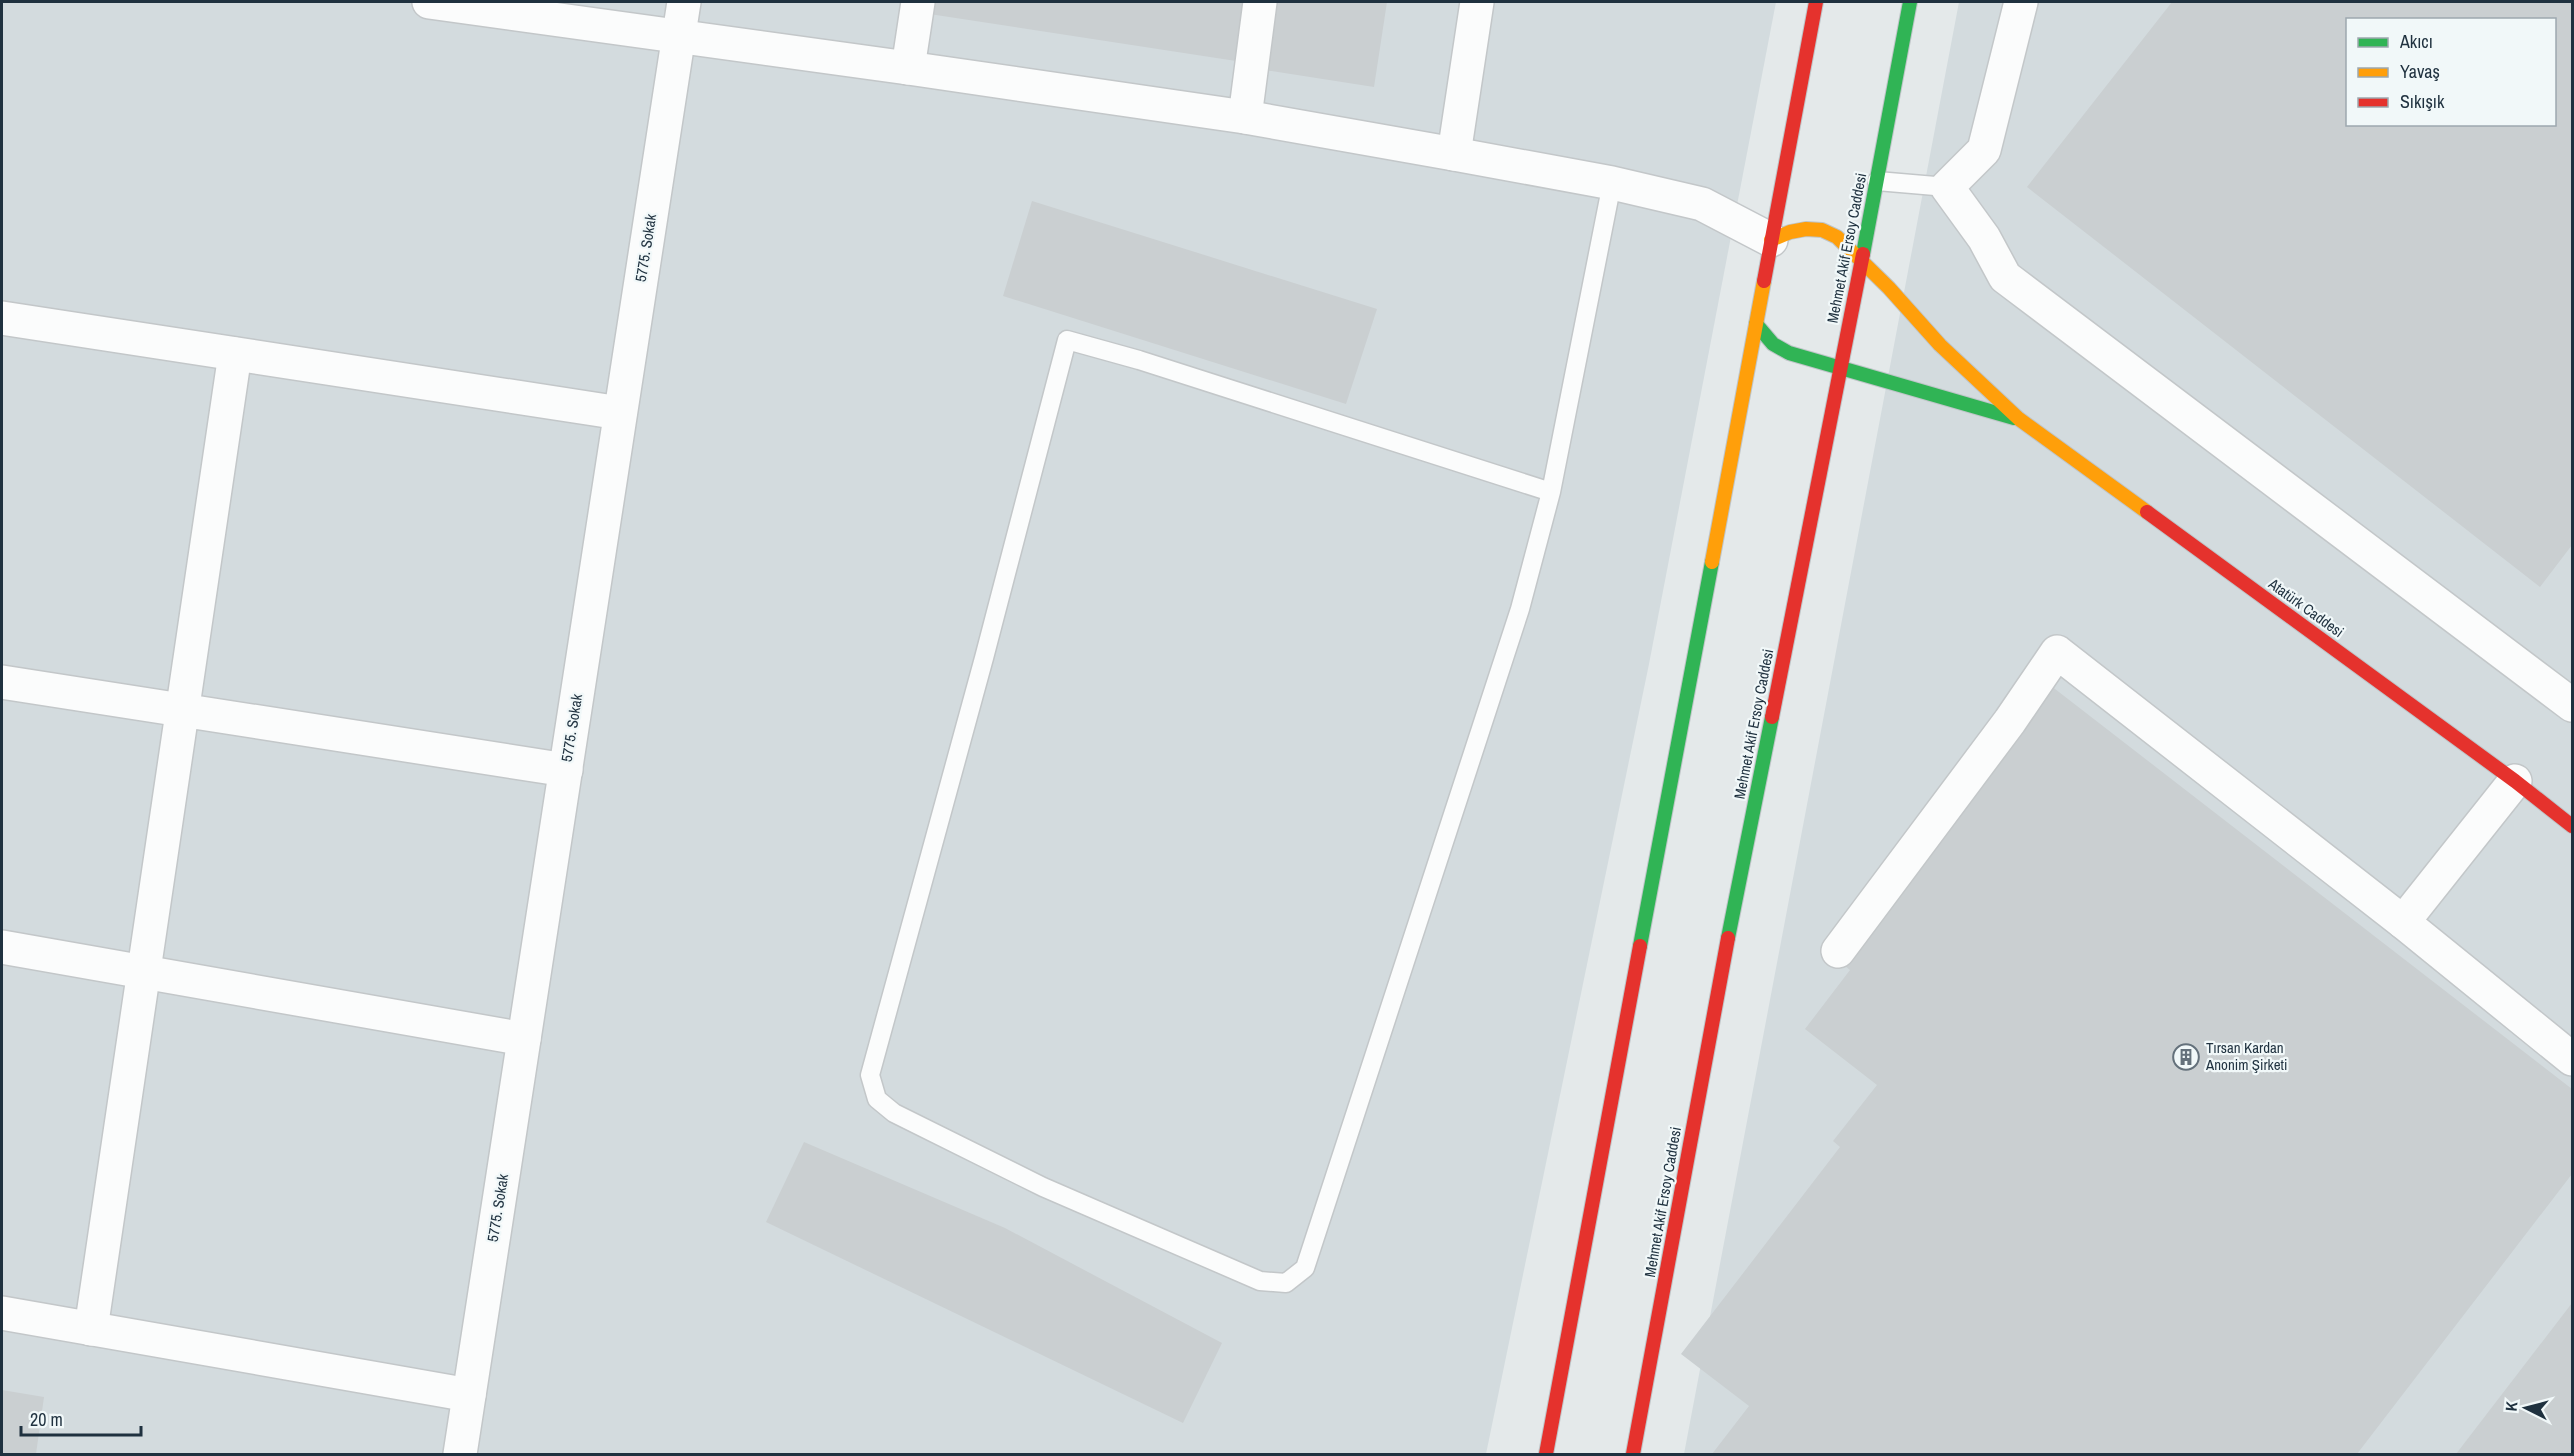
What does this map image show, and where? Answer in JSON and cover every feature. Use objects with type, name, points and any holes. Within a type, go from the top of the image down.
[{"type":"main road","points":[[1546,1455],[1816,2]]},
{"type":"main road","name":"Mehmet Akif Ersoy Caddesi","points":[[1633,1455],[1732,919],[1910,2]]},
{"type":"main road","points":[[1771,240],[1790,232],[1806,229],[1822,230],[1837,237],[1940,345],[2019,419]]},
{"type":"main road","points":[[1756,324],[1766,339],[1779,349],[1840,369],[2019,419]]},
{"type":"main road","name":"Atatürk Caddesi","points":[[2019,419],[2515,781],[2572,826]]},
{"type":"street","points":[[436,2],[1245,117],[1454,154],[1612,183],[1702,204],[1771,240]]},
{"type":"street","name":"5775. Sokak","points":[[460,1455],[684,2]]},
{"type":"street","points":[[908,68],[918,2]]},
{"type":"street","points":[[1245,117],[1260,2]]},
{"type":"street","points":[[1454,154],[1477,2]]},
{"type":"street","points":[[2021,2],[1984,150],[1947,187],[1984,238],[2005,277],[2571,700]]},
{"type":"street","points":[[2,318],[620,412]]},
{"type":"street","points":[[91,1329],[235,354]]},
{"type":"street","points":[[1838,951],[2010,721],[2057,652],[2403,922],[2572,1059]]},
{"type":"street","points":[[2,682],[566,770]]},
{"type":"street","points":[[2403,922],[2515,781]]},
{"type":"street","points":[[2,947],[524,1039]]},
{"type":"street","points":[[2,1313],[469,1395]]},
{"type":"lane","points":[[1877,181],[1947,187]]},
{"type":"lane","points":[[1551,492],[1139,360],[1067,340],[981,669],[870,1075],[877,1099],[894,1113],[1043,1187],[1260,1281],[1286,1282],[1305,1268],[1520,609],[1551,492],[1612,183]]},
{"type":"shaded area","points":[[2,2],[1776,2],[1649,664],[1486,1454],[2,1454]]},
{"type":"shaded area","points":[[1959,2],[2572,2],[2572,1454],[1684,1454]]},
{"type":"building","points":[[925,2],[1245,2],[1236,61],[923,13]]},
{"type":"building","points":[[1268,2],[1387,2],[1374,87],[1258,69]]},
{"type":"building","points":[[2172,2],[2572,2],[2572,545],[2540,587],[2027,187]]},
{"type":"building","points":[[1032,201],[1377,309],[1346,404],[1003,296]]},
{"type":"building","name":"Tırsan Kardan Anonim Şirketi","points":[[2046,682],[2572,1089],[2572,1174],[2357,1454],[1712,1454],[1749,1406],[1681,1354],[1840,1147],[1833,1141],[1877,1085],[1805,1029],[1850,970],[1835,958]]},
{"type":"building","points":[[804,1142],[1005,1228],[1222,1343],[1183,1423],[766,1222]]},
{"type":"building","points":[[2572,1303],[2572,1454],[2456,1454]]},
{"type":"building","points":[[2,1390],[44,1397],[36,1454],[2,1454]]},
{"type":"traffic: fast","points":[[1863,254],[1910,2]]},
{"type":"traffic: fast","points":[[1756,324],[1773,344],[1789,353],[2014,418]]},
{"type":"traffic: fast","points":[[1640,946],[1712,562]]},
{"type":"traffic: fast","points":[[1728,938],[1772,717]]},
{"type":"traffic: slow","points":[[1771,240],[1790,232],[1806,229],[1822,230],[1837,237],[1889,288],[1940,345],[2019,419],[2147,512]]},
{"type":"traffic: slow","points":[[1712,562],[1764,281]]},
{"type":"traffic: jam","points":[[1764,281],[1816,2]]},
{"type":"traffic: jam","points":[[1772,717],[1863,254]]},
{"type":"traffic: jam","points":[[2147,512],[2515,781],[2572,826]]},
{"type":"traffic: jam","points":[[1633,1454],[1728,938]]},
{"type":"traffic: jam","points":[[1546,1454],[1640,946]]},
{"type":"place","name":"Tırsan Kardan Anonim Şirketi","points":[[2186,1057]]}]
